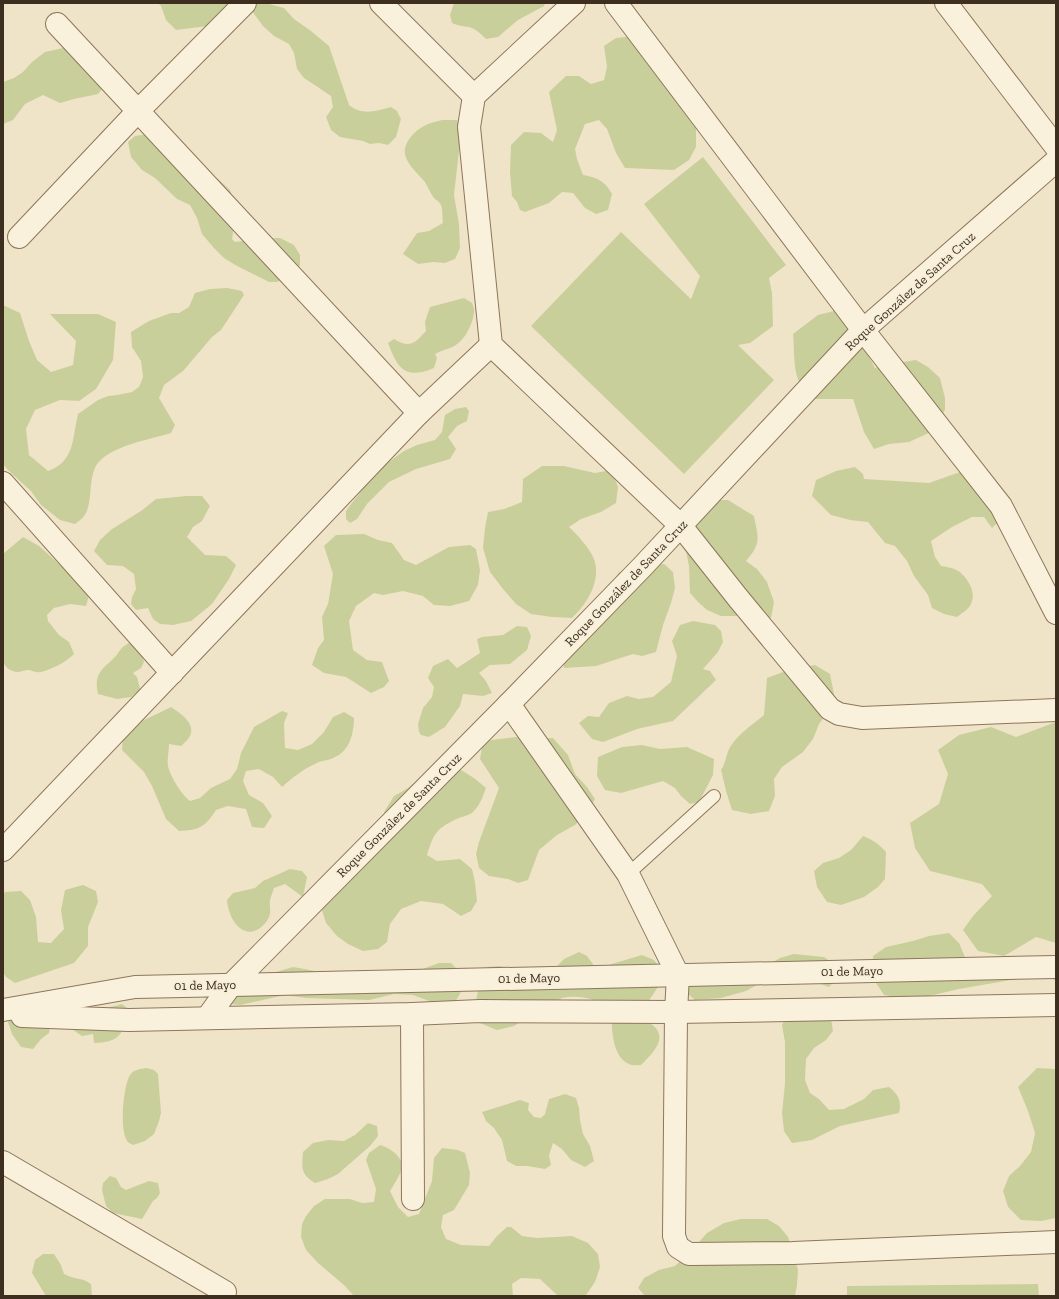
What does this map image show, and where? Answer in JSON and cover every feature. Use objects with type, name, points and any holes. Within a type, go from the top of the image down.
[{"type":"street","points":[[19,237],[138,111],[244,3]]},
{"type":"street","points":[[381,3],[474,96]]},
{"type":"street","points":[[574,3],[474,96],[469,127],[491,345],[681,526],[738,598],[830,709],[839,714],[862,718],[1056,710]]},
{"type":"street","points":[[616,3],[863,330],[1001,506],[1056,613]]},
{"type":"street","points":[[946,3],[1056,147]]},
{"type":"street","points":[[57,24],[419,413]]},
{"type":"street","name":"Roque González de Santa Cruz","points":[[207,1018],[231,985],[509,704],[681,526],[863,330],[1056,161]]},
{"type":"street","points":[[3,850],[419,413],[491,345]]},
{"type":"street","points":[[3,483],[172,673]]},
{"type":"street","points":[[509,704],[628,874],[678,976],[676,1012],[674,1236],[678,1247],[689,1254],[793,1253],[1056,1242]]},
{"type":"street","name":"01 de Mayo","points":[[3,1010],[135,987],[1056,967]]},
{"type":"street","points":[[3,1015],[129,1020],[412,1014],[480,1011],[676,1012],[1056,1005]]},
{"type":"street","points":[[412,1014],[413,1199]]},
{"type":"street","points":[[3,1162],[226,1292]]},
{"type":"lane","points":[[628,874],[714,796]]},
{"type":"green space","points":[[158,3],[244,3],[208,26],[176,30],[166,20],[161,6]]},
{"type":"green space","points":[[454,3],[545,3],[544,6],[518,20],[498,37],[486,39],[472,28],[452,23],[450,15]]},
{"type":"green space","points":[[256,4],[269,4],[284,8],[294,19],[329,46],[349,105],[359,111],[364,112],[391,107],[397,111],[401,119],[396,137],[388,145],[379,143],[370,144],[363,141],[340,137],[331,130],[326,117],[333,107],[331,96],[304,78],[297,69],[294,53],[289,44],[274,36],[263,26],[249,7]]},
{"type":"green space","points":[[634,36],[695,107],[696,147],[689,160],[674,170],[625,168],[616,153],[607,129],[599,120],[585,124],[575,149],[577,159],[583,175],[600,180],[612,194],[608,210],[596,214],[585,208],[573,193],[562,192],[549,203],[525,212],[520,210],[517,202],[512,196],[510,172],[511,145],[524,132],[541,133],[553,142],[557,130],[549,92],[566,76],[579,76],[591,84],[604,80],[607,67],[604,46],[616,38]]},
{"type":"green space","points":[[63,48],[75,54],[79,59],[81,67],[95,67],[106,84],[98,94],[60,103],[43,95],[25,104],[13,120],[3,124],[3,82],[14,78],[23,72],[32,62],[45,52]]},
{"type":"green space","points":[[442,120],[457,120],[459,127],[459,151],[454,195],[459,224],[460,248],[455,259],[445,263],[433,262],[418,264],[403,254],[417,233],[429,231],[443,223],[442,209],[425,182],[408,162],[405,156],[406,144],[420,128]]},
{"type":"green space","points":[[148,134],[206,177],[218,179],[230,190],[234,202],[234,227],[232,239],[235,242],[263,238],[280,238],[294,245],[300,255],[300,265],[292,276],[277,282],[269,282],[224,258],[202,234],[197,218],[190,205],[177,199],[155,178],[142,170],[131,157],[128,142],[135,136]]},
{"type":"green space","points":[[703,157],[786,265],[769,278],[772,293],[773,326],[750,343],[738,345],[774,380],[684,474],[531,326],[621,232],[691,299],[700,276],[644,204]]},
{"type":"green space","points":[[227,288],[242,291],[244,295],[221,330],[212,337],[183,371],[164,385],[159,398],[175,425],[171,433],[122,447],[105,457],[98,463],[95,469],[91,482],[89,504],[84,516],[75,524],[60,520],[41,505],[31,491],[3,464],[3,305],[20,313],[37,360],[51,372],[73,365],[76,341],[50,314],[98,314],[116,322],[113,360],[96,389],[79,401],[60,400],[35,410],[26,429],[29,455],[48,471],[57,467],[68,455],[73,440],[78,414],[98,400],[108,396],[132,392],[139,387],[143,377],[141,361],[132,347],[131,332],[149,321],[171,313],[179,313],[189,307],[195,293],[210,289]]},
{"type":"green space","points":[[464,298],[472,303],[474,311],[472,323],[459,343],[435,354],[437,358],[434,368],[416,373],[404,370],[399,366],[388,343],[394,339],[404,344],[408,344],[419,339],[426,331],[425,322],[430,307]]},
{"type":"green space","points":[[846,308],[867,318],[867,353],[875,368],[916,360],[928,367],[940,378],[945,398],[945,410],[931,432],[909,442],[889,444],[874,449],[864,432],[853,399],[815,399],[803,389],[797,376],[793,334],[818,315]]},
{"type":"green space","points":[[466,407],[469,411],[467,421],[457,426],[448,437],[456,449],[450,459],[416,469],[389,482],[367,504],[357,519],[350,523],[346,519],[346,511],[380,468],[404,451],[417,445],[435,440],[442,432],[445,415],[455,409]]},
{"type":"green space","points":[[542,466],[564,466],[595,473],[611,470],[618,487],[616,503],[601,512],[581,519],[569,527],[588,548],[594,558],[596,570],[596,578],[591,593],[583,606],[572,618],[531,614],[516,604],[490,572],[483,548],[488,512],[504,509],[522,502],[523,479]]},
{"type":"green space","points":[[855,467],[863,474],[864,479],[929,483],[960,472],[972,470],[1004,516],[992,528],[984,517],[972,517],[952,527],[931,541],[935,557],[941,566],[960,572],[972,589],[973,596],[970,606],[957,617],[944,614],[932,608],[928,595],[914,576],[907,561],[895,546],[885,543],[868,522],[850,520],[831,515],[812,496],[816,480],[836,471]]},
{"type":"green space","points":[[202,496],[210,506],[202,521],[193,527],[187,537],[205,555],[226,556],[236,565],[229,579],[212,604],[191,621],[173,625],[160,624],[153,619],[148,608],[136,610],[131,604],[132,597],[136,589],[134,574],[123,566],[107,565],[94,551],[100,540],[112,529],[141,511],[156,499]]},
{"type":"green space","points":[[702,500],[728,500],[754,516],[758,540],[755,549],[746,561],[757,569],[767,582],[774,602],[771,618],[754,623],[740,616],[721,616],[707,610],[690,593],[689,566],[681,526]]},
{"type":"green space","points":[[364,534],[378,540],[392,543],[404,560],[416,565],[449,547],[470,545],[476,549],[480,570],[478,585],[469,601],[450,606],[434,605],[423,596],[403,591],[383,595],[374,593],[356,606],[349,621],[353,650],[367,660],[382,662],[389,681],[384,687],[371,693],[346,677],[324,673],[312,665],[318,648],[324,640],[322,617],[328,604],[333,574],[324,546],[336,535]]},
{"type":"green space","points":[[23,537],[39,546],[90,592],[86,606],[70,604],[54,608],[47,615],[48,621],[59,635],[69,642],[74,654],[59,665],[40,672],[29,670],[17,672],[12,671],[8,669],[4,663],[2,655],[4,646],[3,554]]},
{"type":"green space","points":[[664,564],[673,572],[675,588],[656,652],[642,656],[633,654],[596,666],[564,668],[560,651],[604,597],[619,572],[643,566]]},
{"type":"green space","points":[[693,621],[715,625],[721,631],[723,642],[718,652],[703,669],[710,671],[716,680],[673,721],[637,729],[603,742],[592,739],[579,723],[588,716],[599,717],[609,703],[627,696],[639,699],[653,697],[671,682],[677,656],[672,641],[680,625]]},
{"type":"green space","points":[[517,626],[527,627],[531,636],[527,650],[510,664],[490,665],[479,673],[486,681],[492,693],[483,696],[463,694],[460,706],[445,727],[429,737],[421,735],[418,724],[423,708],[432,697],[434,687],[428,678],[433,666],[448,659],[457,668],[480,653],[477,639],[482,637],[503,635]]},
{"type":"green space","points":[[131,642],[142,654],[144,662],[141,668],[133,673],[137,677],[140,689],[131,697],[117,699],[98,694],[97,682],[101,670],[125,645]]},
{"type":"green space","points":[[815,665],[830,674],[834,694],[830,709],[819,724],[813,739],[803,752],[782,767],[774,779],[775,796],[769,811],[751,814],[732,810],[721,770],[733,742],[764,715],[767,678],[791,669]]},
{"type":"green space","points":[[171,707],[186,719],[191,727],[190,736],[181,746],[169,744],[168,761],[169,770],[174,780],[183,794],[190,801],[200,798],[211,788],[230,779],[237,769],[241,753],[254,727],[282,711],[288,713],[284,723],[285,748],[298,750],[312,744],[324,732],[333,717],[344,712],[354,718],[354,723],[348,746],[340,754],[306,769],[293,777],[282,787],[273,777],[259,769],[246,771],[243,781],[249,795],[263,803],[272,816],[264,828],[252,827],[246,809],[228,806],[216,810],[205,824],[192,830],[179,831],[166,819],[152,786],[144,772],[122,750],[123,736],[136,724]]},
{"type":"green space","points":[[1056,722],[1056,943],[1036,937],[1004,956],[978,951],[963,930],[973,916],[992,896],[982,884],[930,871],[915,848],[910,823],[939,804],[948,774],[938,750],[959,735],[991,727],[1016,737]]},
{"type":"green space","points":[[524,736],[534,739],[553,738],[568,755],[575,774],[587,787],[595,799],[589,810],[575,825],[557,835],[539,850],[528,880],[518,883],[508,879],[489,876],[479,868],[476,854],[499,788],[480,759],[483,741]]},
{"type":"green space","points":[[642,745],[660,749],[687,747],[714,759],[713,775],[699,802],[690,804],[675,788],[663,781],[621,793],[605,790],[597,776],[598,757],[622,747]]},
{"type":"green space","points":[[461,770],[486,788],[484,794],[478,806],[472,813],[446,825],[437,832],[427,855],[437,861],[460,859],[472,869],[477,901],[471,911],[461,916],[443,904],[421,901],[401,909],[390,924],[387,942],[378,949],[363,951],[348,944],[337,936],[326,923],[321,907],[388,830],[384,812],[394,796],[408,788],[421,777],[442,772]]},
{"type":"green space","points":[[863,836],[876,842],[886,852],[885,879],[878,887],[864,897],[841,905],[827,902],[817,887],[814,871],[823,863],[839,858],[851,850]]},
{"type":"green space","points":[[290,869],[302,871],[307,877],[303,897],[285,884],[274,888],[270,900],[270,914],[265,924],[257,930],[251,932],[240,928],[232,918],[227,900],[233,893],[255,888],[263,881]]},
{"type":"green space","points":[[83,885],[96,891],[98,902],[88,927],[88,946],[74,963],[15,983],[6,977],[3,972],[3,896],[5,892],[21,891],[30,900],[36,917],[38,942],[51,943],[64,929],[61,910],[65,890]]},
{"type":"green space","points":[[949,933],[959,943],[965,957],[980,969],[1056,963],[1056,980],[1033,976],[908,999],[884,995],[874,980],[873,956],[886,947],[929,936]]},
{"type":"green space","points":[[579,952],[587,956],[595,967],[605,966],[642,955],[654,960],[659,967],[662,981],[646,1005],[643,1019],[652,1024],[657,1030],[659,1041],[652,1053],[641,1065],[630,1065],[623,1060],[615,1047],[613,1039],[612,1007],[594,1000],[581,997],[562,998],[514,1026],[497,1030],[480,1023],[475,1005],[479,986],[487,967],[555,968],[564,959]]},
{"type":"green space","points":[[794,954],[824,957],[830,961],[836,979],[829,987],[803,978],[762,982],[746,991],[721,998],[695,1000],[681,988],[719,970],[746,962],[773,962],[780,958]]},
{"type":"green space","points":[[439,963],[451,963],[459,971],[462,990],[454,1004],[437,1004],[413,995],[394,994],[369,1000],[306,998],[285,995],[240,1005],[218,1003],[203,997],[206,985],[269,974],[293,967],[328,974],[409,974]]},
{"type":"green space","points":[[122,1004],[128,1009],[124,1025],[119,1035],[110,1041],[94,1043],[93,1034],[82,1036],[73,1030],[69,1017],[100,1012],[110,1007]]},
{"type":"green space","points":[[789,1010],[831,1019],[833,1031],[826,1040],[814,1048],[806,1059],[805,1080],[810,1093],[819,1099],[829,1110],[844,1109],[864,1099],[873,1090],[889,1087],[895,1092],[900,1101],[899,1113],[840,1126],[812,1140],[792,1143],[784,1131],[782,1113],[785,1083],[785,1042],[782,1025]]},
{"type":"green space","points":[[12,1013],[50,1027],[49,1033],[41,1039],[33,1049],[21,1047],[12,1034],[8,1022]]},
{"type":"green space","points":[[147,1068],[154,1070],[158,1074],[161,1113],[154,1134],[145,1141],[133,1145],[128,1142],[125,1137],[123,1109],[125,1089],[132,1073]]},
{"type":"green space","points":[[1037,1068],[1056,1069],[1056,1218],[1041,1221],[1021,1220],[1008,1207],[1003,1191],[1009,1176],[1020,1166],[1031,1152],[1035,1133],[1018,1087]]},
{"type":"green space","points":[[565,1094],[576,1098],[583,1134],[590,1146],[594,1161],[585,1167],[571,1160],[562,1149],[553,1143],[549,1155],[551,1165],[545,1169],[516,1166],[507,1161],[502,1140],[494,1128],[486,1121],[482,1112],[520,1100],[529,1103],[528,1110],[534,1117],[541,1118],[545,1114],[549,1099]]},
{"type":"green space","points":[[368,1123],[377,1126],[378,1136],[370,1146],[338,1174],[315,1183],[310,1180],[304,1173],[302,1166],[303,1152],[313,1143],[328,1140],[344,1141],[355,1135]]},
{"type":"green space","points":[[380,1145],[392,1150],[398,1156],[402,1164],[397,1180],[390,1191],[398,1207],[408,1217],[419,1214],[432,1181],[434,1158],[442,1148],[458,1150],[465,1153],[470,1173],[469,1185],[454,1210],[443,1215],[441,1227],[446,1239],[461,1245],[489,1246],[507,1227],[511,1227],[522,1236],[537,1238],[572,1236],[588,1243],[598,1254],[600,1267],[595,1282],[586,1295],[557,1295],[540,1279],[521,1278],[512,1284],[513,1296],[354,1296],[306,1250],[301,1237],[302,1224],[314,1206],[325,1199],[350,1199],[362,1203],[374,1202],[376,1189],[366,1160],[369,1153]]},
{"type":"green space","points":[[110,1176],[116,1178],[121,1187],[126,1190],[149,1181],[158,1183],[160,1193],[153,1201],[142,1219],[113,1213],[106,1206],[102,1190],[103,1183]]},
{"type":"green space","points":[[741,1219],[767,1219],[779,1226],[788,1237],[798,1270],[795,1296],[645,1296],[638,1288],[644,1278],[659,1270],[675,1266],[707,1233],[724,1223]]},
{"type":"green space","points":[[43,1254],[54,1254],[61,1265],[64,1274],[84,1280],[91,1284],[92,1296],[46,1296],[32,1273],[35,1260]]},
{"type":"green space","points":[[1038,1284],[1039,1296],[847,1296],[847,1286]]}]
